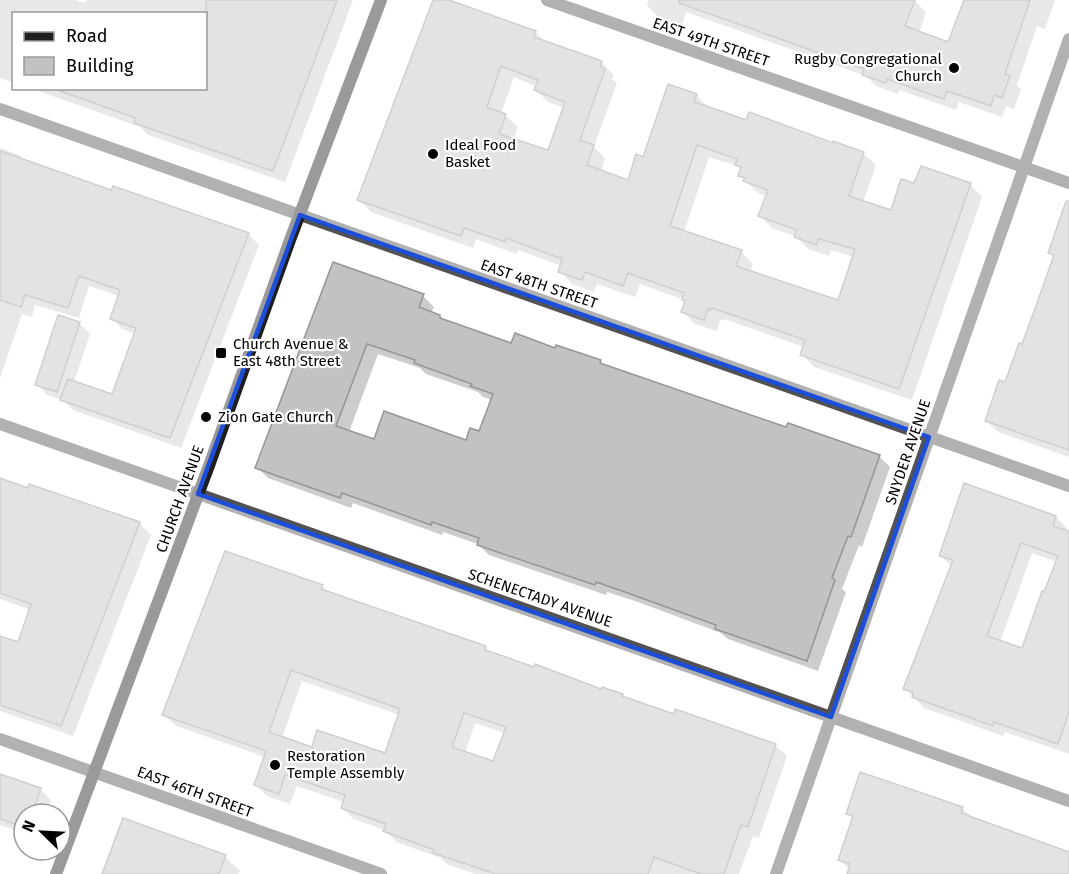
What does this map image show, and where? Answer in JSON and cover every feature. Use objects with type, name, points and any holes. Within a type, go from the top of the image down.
[{"type":"main road","name":"CHURCH AVENUE","points":[[56,874],[381,0]]},
{"type":"street","name":"EAST 49TH STREET","points":[[547,0],[1069,183]]},
{"type":"street","name":"SNYDER AVENUE","points":[[776,874],[1069,39]]},
{"type":"street","name":"EAST 48TH STREET","points":[[0,110],[1069,486]]},
{"type":"street","name":"SCHENECTADY AVENUE","points":[[0,424],[1069,801]]},
{"type":"street","name":"EAST 46TH STREET","points":[[0,739],[381,874]]},
{"type":"highlighted area","points":[[300,215],[929,437],[831,717],[198,494]]},
{"type":"building","points":[[206,0],[337,0],[273,171],[134,123],[136,118],[60,91],[207,90]]},
{"type":"building","points":[[433,0],[449,0],[536,31],[534,37],[602,61],[600,67],[605,69],[580,140],[594,145],[587,165],[628,180],[636,154],[643,157],[668,84],[697,94],[694,102],[746,120],[749,112],[864,152],[849,196],[891,210],[901,179],[914,183],[921,166],[971,183],[899,389],[800,355],[805,340],[712,308],[708,309],[704,320],[681,312],[685,301],[682,300],[684,293],[628,273],[623,286],[585,272],[582,280],[558,272],[562,259],[506,238],[505,242],[464,228],[461,236],[357,200]],"holes":[[[501,66],[538,80],[534,90],[565,102],[548,150],[499,134],[506,114],[487,107]],[[697,145],[737,159],[735,165],[741,167],[738,176],[745,178],[743,181],[768,190],[758,216],[797,230],[794,237],[816,245],[819,239],[855,249],[838,300],[736,266],[742,250],[670,226]]]},
{"type":"building","points":[[679,0],[915,0],[905,26],[948,42],[964,0],[1030,0],[1005,74],[1010,76],[1002,98],[994,95],[991,106],[947,91],[944,99],[887,79],[886,83],[862,75],[864,69],[679,3]]},
{"type":"building","points":[[0,151],[111,190],[113,186],[249,233],[170,438],[60,400],[68,379],[112,394],[136,328],[110,319],[120,290],[79,276],[68,308],[25,295],[21,307],[0,300]]},
{"type":"building","points":[[1066,201],[1069,201],[1069,450],[985,421],[999,380],[1005,382],[1019,343],[1022,344],[1054,255],[1048,253]]},
{"type":"building","points":[[333,262],[424,294],[419,307],[440,315],[440,318],[511,343],[515,333],[555,348],[556,345],[601,360],[600,363],[786,427],[788,423],[880,455],[851,537],[848,536],[832,578],[835,580],[807,661],[715,629],[716,625],[625,592],[596,582],[595,585],[477,545],[479,538],[432,522],[431,525],[342,493],[340,498],[255,468]],"holes":[[[367,344],[415,360],[414,363],[493,394],[479,431],[470,428],[466,440],[384,411],[374,439],[336,426]]]},
{"type":"building","points":[[58,315],[80,322],[57,392],[35,385]]},
{"type":"building","points":[[0,478],[28,488],[29,484],[140,522],[61,726],[0,705],[0,636],[18,642],[31,604],[0,593]]},
{"type":"building","points":[[964,483],[1056,516],[1053,526],[1069,531],[1069,712],[1058,744],[994,722],[993,726],[912,697],[913,692],[903,689],[953,560],[939,556]],"holes":[[[1021,543],[1058,556],[1044,592],[1042,591],[1022,648],[987,636]]]},
{"type":"building","points":[[225,551],[323,585],[321,589],[486,646],[485,650],[534,667],[535,664],[674,714],[675,709],[776,744],[748,827],[741,825],[724,874],[701,874],[654,857],[648,874],[496,874],[433,853],[434,850],[383,831],[386,824],[341,808],[345,795],[285,775],[279,794],[254,785],[266,751],[162,715]],"holes":[[[291,670],[400,709],[385,753],[317,730],[312,747],[269,732]],[[464,713],[506,727],[493,761],[452,747]]]},
{"type":"building","points":[[860,772],[963,807],[961,813],[1069,852],[1069,874],[847,874],[850,864],[838,860],[853,816],[846,814]]},
{"type":"building","points":[[0,774],[41,788],[36,802],[12,802],[12,823],[0,819]]},
{"type":"building","points":[[123,818],[226,855],[219,874],[102,874]]},
{"type":"place","name":"Rugby Congregational Church","points":[[954,68]]},
{"type":"place","name":"Ideal Food Basket","points":[[433,154]]},
{"type":"place","name":"Church Avenue & East 48th Street","points":[[221,353]]},
{"type":"place","name":"Zion Gate Church","points":[[206,417]]},
{"type":"place","name":"Restoration Temple Assembly","points":[[275,765]]}]
